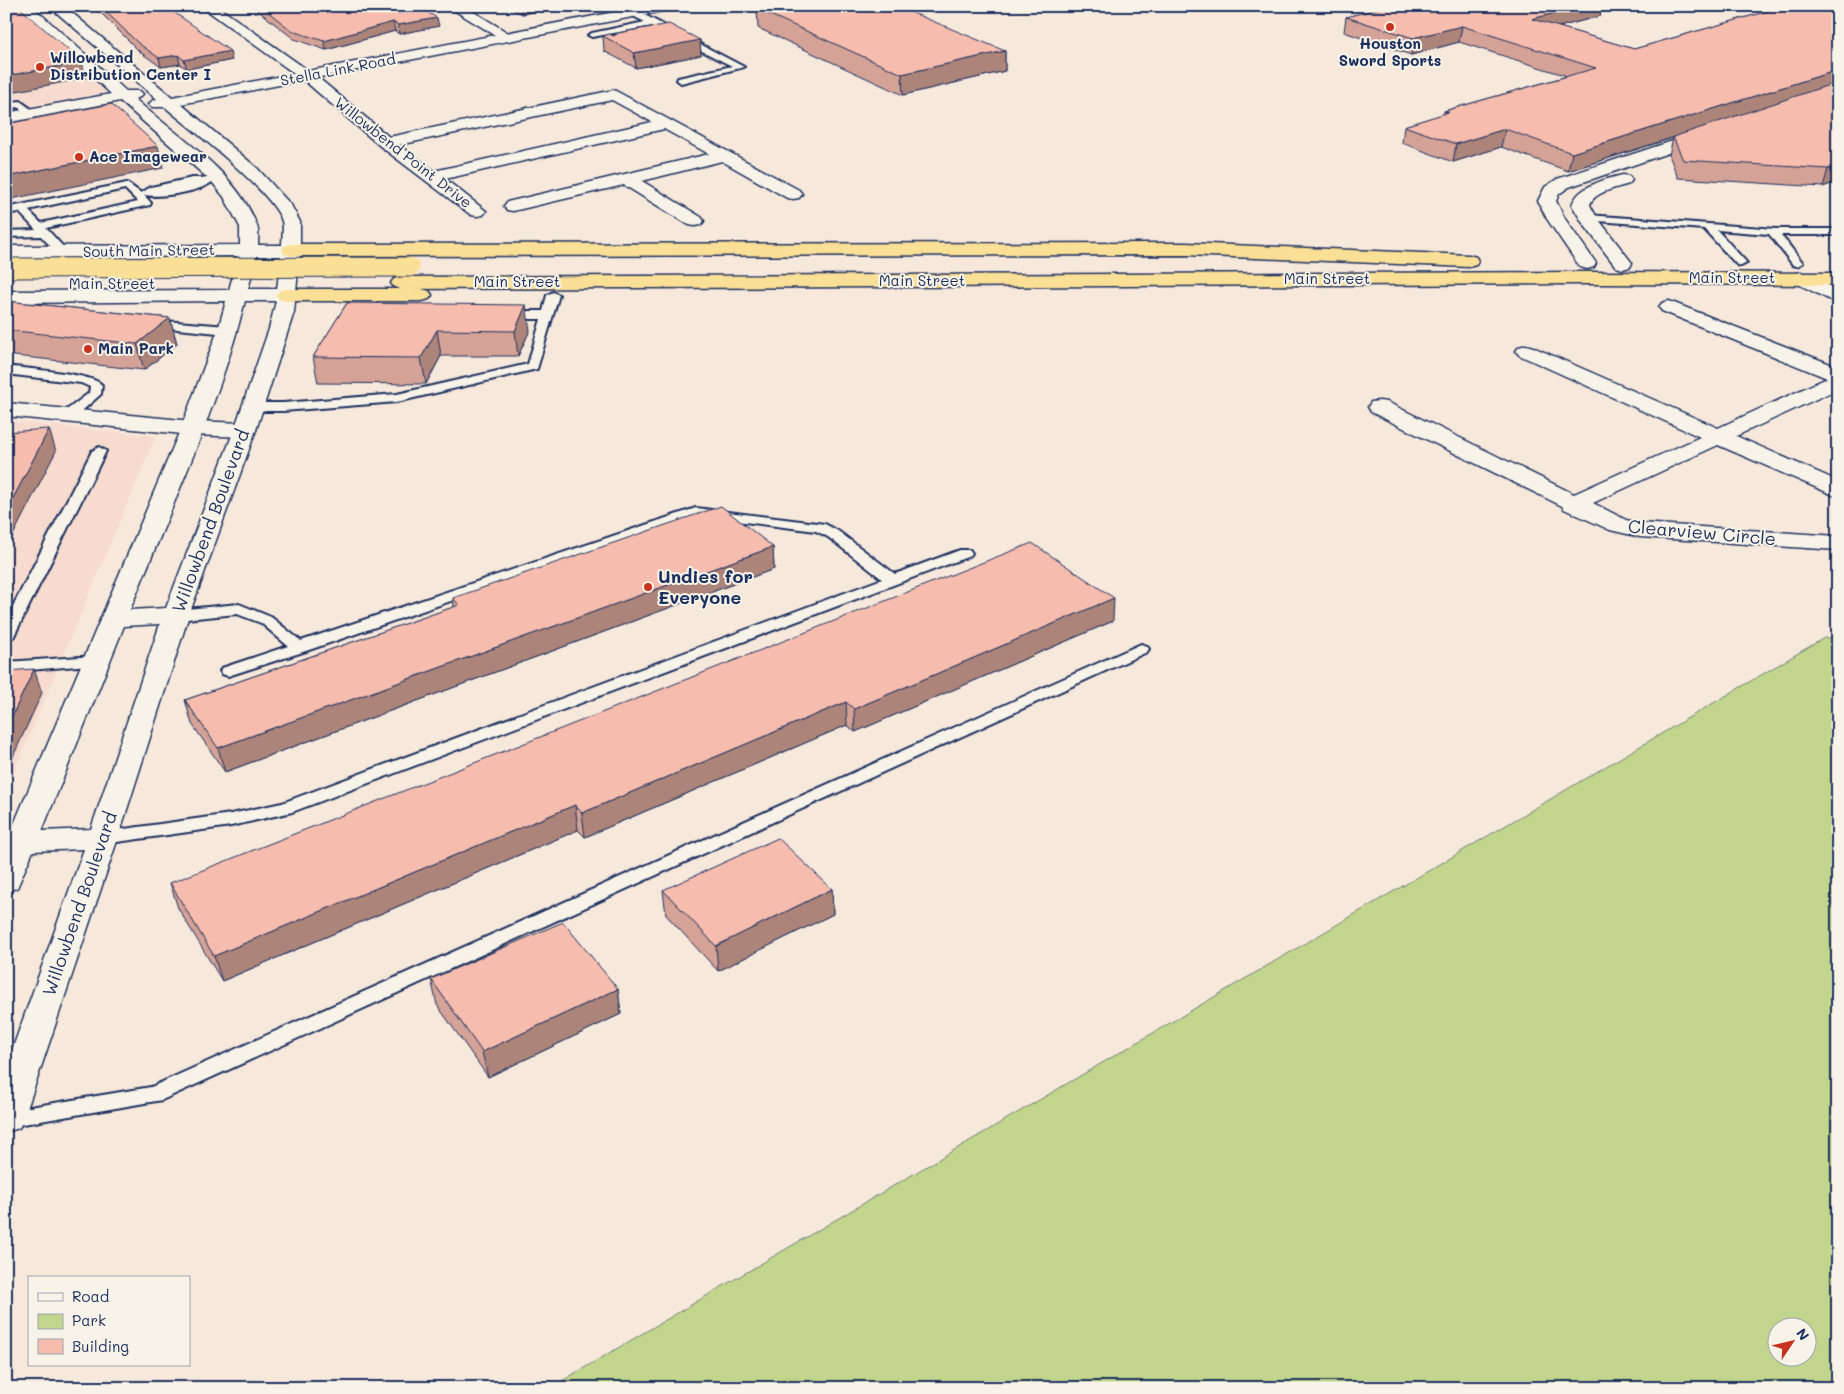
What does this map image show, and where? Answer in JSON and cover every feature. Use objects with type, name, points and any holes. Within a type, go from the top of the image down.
[{"type":"highway","points":[[374,295],[357,286],[355,262],[367,255],[391,249]]},
{"type":"highway","points":[[291,250],[1177,249],[1538,264]]},
{"type":"highway","name":"Main Street","points":[[6,268],[184,268],[405,275],[1799,270],[1838,262]]},
{"type":"highway","name":"Main Street","points":[[6,284],[405,275],[1538,264],[1588,271],[1623,263],[1741,263],[1799,270],[1838,279]]},
{"type":"highway","points":[[286,295],[1189,294],[1588,271]]},
{"type":"main road","name":"Willowbend Boulevard","points":[[6,1119],[103,838],[176,615],[245,430],[279,329],[286,295],[291,250],[291,222],[282,206],[250,172],[56,6]]},
{"type":"main road","name":"Willowbend Point Drive","points":[[208,6],[307,76],[386,143],[477,211]]},
{"type":"main road","points":[[454,6],[508,37]]},
{"type":"main road","name":"Stella Link Road","points":[[6,118],[602,6]]},
{"type":"main road","name":"Stella Link Road","points":[[6,133],[669,6]]},
{"type":"main road","points":[[6,882],[15,842],[95,661],[192,428],[228,330],[249,250],[249,227],[232,195],[213,180],[28,7]]},
{"type":"main road","points":[[386,143],[614,95],[793,194]]},
{"type":"main road","points":[[431,177],[666,124]]},
{"type":"main road","points":[[1588,271],[1547,201],[1551,191],[1563,183],[1724,129]]},
{"type":"main road","points":[[513,206],[724,156]]},
{"type":"main road","points":[[1600,170],[1630,178],[1594,191],[1583,198],[1581,205],[1588,218],[1623,263]]},
{"type":"main road","points":[[213,180],[250,172]]},
{"type":"main road","points":[[627,179],[695,221]]},
{"type":"main road","name":"South Main Street","points":[[6,252],[291,250]]},
{"type":"main road","points":[[130,296],[162,290],[179,281],[186,261],[182,257],[156,251]]},
{"type":"main road","points":[[1799,270],[1838,298]]},
{"type":"main road","points":[[15,297],[286,295]]},
{"type":"main road","points":[[1669,307],[1838,375]]},
{"type":"main road","points":[[1526,351],[1838,490]]},
{"type":"main road","points":[[1572,504],[1838,382]]},
{"type":"main road","name":"Clearview Circle","points":[[1379,407],[1572,504],[1618,525],[1640,530],[1838,543]]},
{"type":"main road","points":[[6,408],[192,428],[245,430]]},
{"type":"main road","points":[[112,619],[176,615]]},
{"type":"main road","points":[[15,842],[103,838]]},
{"type":"lane","points":[[634,13],[740,67],[681,80]]},
{"type":"lane","points":[[592,35],[653,23]]},
{"type":"lane","points":[[573,25],[607,43]]},
{"type":"lane","points":[[6,106],[20,104],[31,113]]},
{"type":"lane","points":[[6,211],[127,186],[142,194],[159,193],[197,186],[213,180]]},
{"type":"lane","points":[[6,234],[41,230],[146,204],[142,194]]},
{"type":"lane","points":[[21,208],[62,252]]},
{"type":"lane","points":[[1588,218],[1773,232],[1838,232]]},
{"type":"lane","points":[[1708,227],[1741,263]]},
{"type":"lane","points":[[1773,232],[1799,270]]},
{"type":"lane","points":[[253,407],[283,407],[397,398],[534,366],[553,295]]},
{"type":"lane","points":[[6,310],[15,297]]},
{"type":"lane","points":[[499,315],[548,315]]},
{"type":"lane","points":[[142,323],[228,330]]},
{"type":"lane","points":[[6,370],[83,380],[96,386],[95,394],[69,415]]},
{"type":"lane","points":[[6,636],[99,451]]},
{"type":"lane","points":[[228,671],[696,512],[820,527],[833,534],[893,580]]},
{"type":"lane","points":[[103,838],[230,820],[286,808],[965,553]]},
{"type":"lane","points":[[176,615],[239,609],[266,620],[300,648]]},
{"type":"lane","points":[[6,1119],[155,1094],[1141,649]]},
{"type":"lane","points":[[6,667],[95,661]]},
{"type":"shaded area","points":[[18,12],[107,91],[6,112],[6,14]]},
{"type":"shaded area","points":[[6,421],[156,436],[6,791]]},
{"type":"green space","points":[[1824,638],[1838,638],[1838,1388],[550,1388]]},
{"type":"building","points":[[6,6],[18,6],[82,62],[6,76]]},
{"type":"building","points":[[100,6],[165,6],[230,51],[184,60],[178,55],[159,58],[138,43]]},
{"type":"building","points":[[261,6],[417,6],[437,18],[398,25],[393,22],[324,41],[292,31]]},
{"type":"building","points":[[771,6],[896,6],[1005,51],[902,74],[757,9]]},
{"type":"building","points":[[1388,6],[1581,6],[1532,19],[1634,49],[1786,6],[1838,6],[1838,70],[1572,153],[1505,129],[1456,144],[1404,126],[1449,112],[1444,111],[1596,68],[1462,26],[1413,38],[1346,17]]},
{"type":"building","points":[[669,24],[700,40],[634,53],[603,36],[609,34],[614,36],[618,33]]},
{"type":"building","points":[[1838,82],[1838,165],[1828,169],[1683,160],[1673,137]]},
{"type":"building","points":[[111,104],[158,146],[6,177],[6,124]]},
{"type":"building","points":[[6,301],[170,318],[137,344],[6,330]]},
{"type":"building","points":[[347,303],[526,305],[515,331],[437,330],[421,358],[313,357]]},
{"type":"building","points":[[49,429],[6,512],[6,432]]},
{"type":"building","points":[[721,506],[773,547],[218,748],[185,700],[459,605],[453,598]]},
{"type":"building","points":[[1032,543],[1114,598],[854,709],[846,702],[582,813],[575,805],[214,956],[170,883]]},
{"type":"building","points":[[34,669],[6,729],[6,671]]},
{"type":"building","points":[[778,838],[832,889],[716,946],[663,890]]},
{"type":"building","points":[[563,922],[618,989],[482,1052],[431,979]]},
{"type":"place","name":"Houston Sword Sports","points":[[1390,27]]},
{"type":"place","name":"Willowbend Distribution Center I","points":[[40,67]]},
{"type":"place","name":"Ace Imagewear","points":[[79,157]]},
{"type":"place","name":"Main Park","points":[[88,349]]},
{"type":"place","name":"Undies for Everyone","points":[[648,587]]}]
